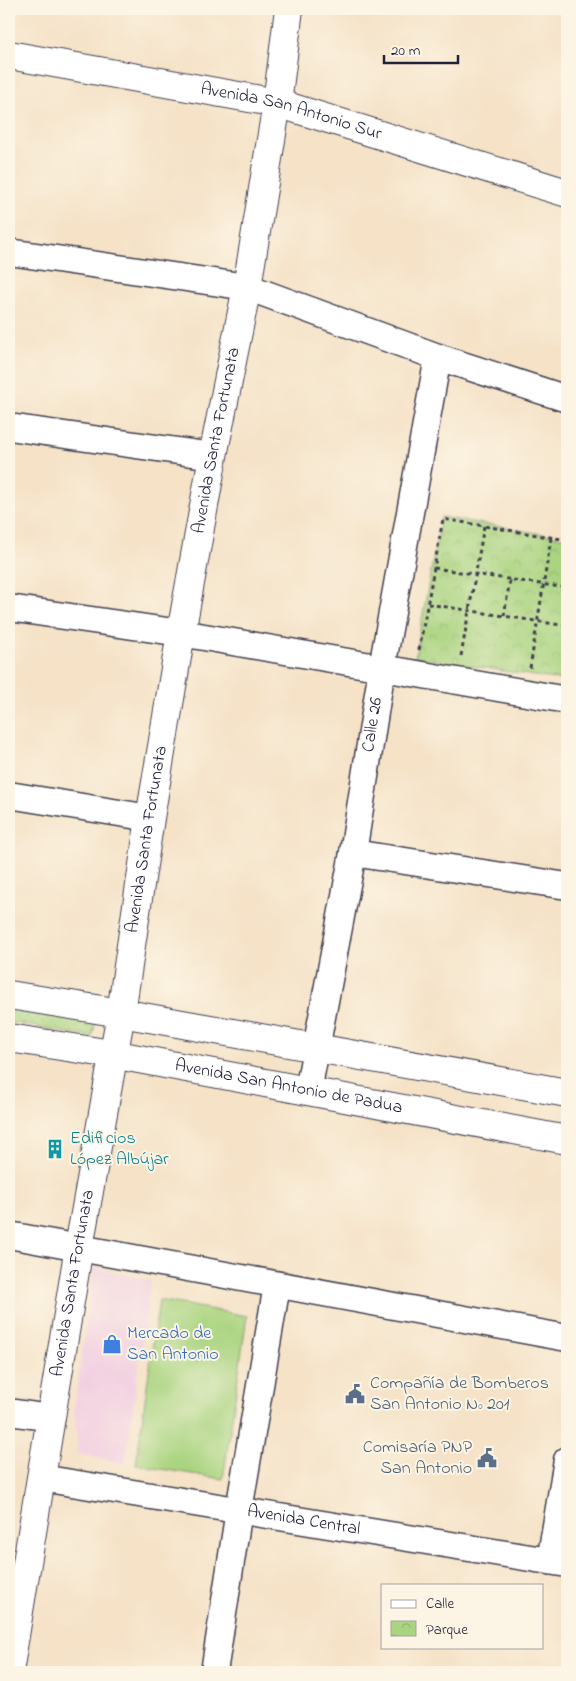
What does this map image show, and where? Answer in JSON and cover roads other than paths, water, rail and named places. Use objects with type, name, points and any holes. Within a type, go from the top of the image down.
[{"type":"street","name":"Avenida Santa Fortunata","points":[[9,1672],[15,1607],[41,1478],[112,1054],[121,1013],[150,818],[213,456],[247,287],[277,103],[289,9]]},
{"type":"street","name":"Avenida San Antonio Sur","points":[[9,56],[277,103],[567,193]]},
{"type":"street","points":[[9,252],[247,287],[438,357],[567,399]]},
{"type":"street","name":"Calle 26","points":[[308,1091],[318,1049],[353,852],[382,668],[438,357]]},
{"type":"street","points":[[9,427],[213,456]]},
{"type":"street","points":[[9,608],[182,633],[567,700]]},
{"type":"street","points":[[9,795],[150,818]]},
{"type":"street","points":[[353,852],[567,886]]},
{"type":"street","points":[[9,995],[121,1013],[567,1093]]},
{"type":"street","name":"Avenida San Antonio de Padua","points":[[9,1038],[112,1054],[567,1140]]},
{"type":"street","points":[[9,1235],[79,1246],[277,1286],[567,1338]]},
{"type":"street","points":[[214,1672],[277,1286]]},
{"type":"street","points":[[9,1412],[51,1418]]},
{"type":"street","points":[[558,1563],[567,1460]]},
{"type":"street","name":"Avenida Central","points":[[41,1478],[558,1563]]},
{"type":"place","name":"Edificios López Albújar","points":[[55,1149]]},
{"type":"place","name":"Mercado de San Antonio","points":[[112,1344]]},
{"type":"place","name":"Compañía de Bomberos San Antonio Nº 201","points":[[355,1394]]},
{"type":"place","name":"Comisaría PNP San Antonio","points":[[487,1458]]}]
